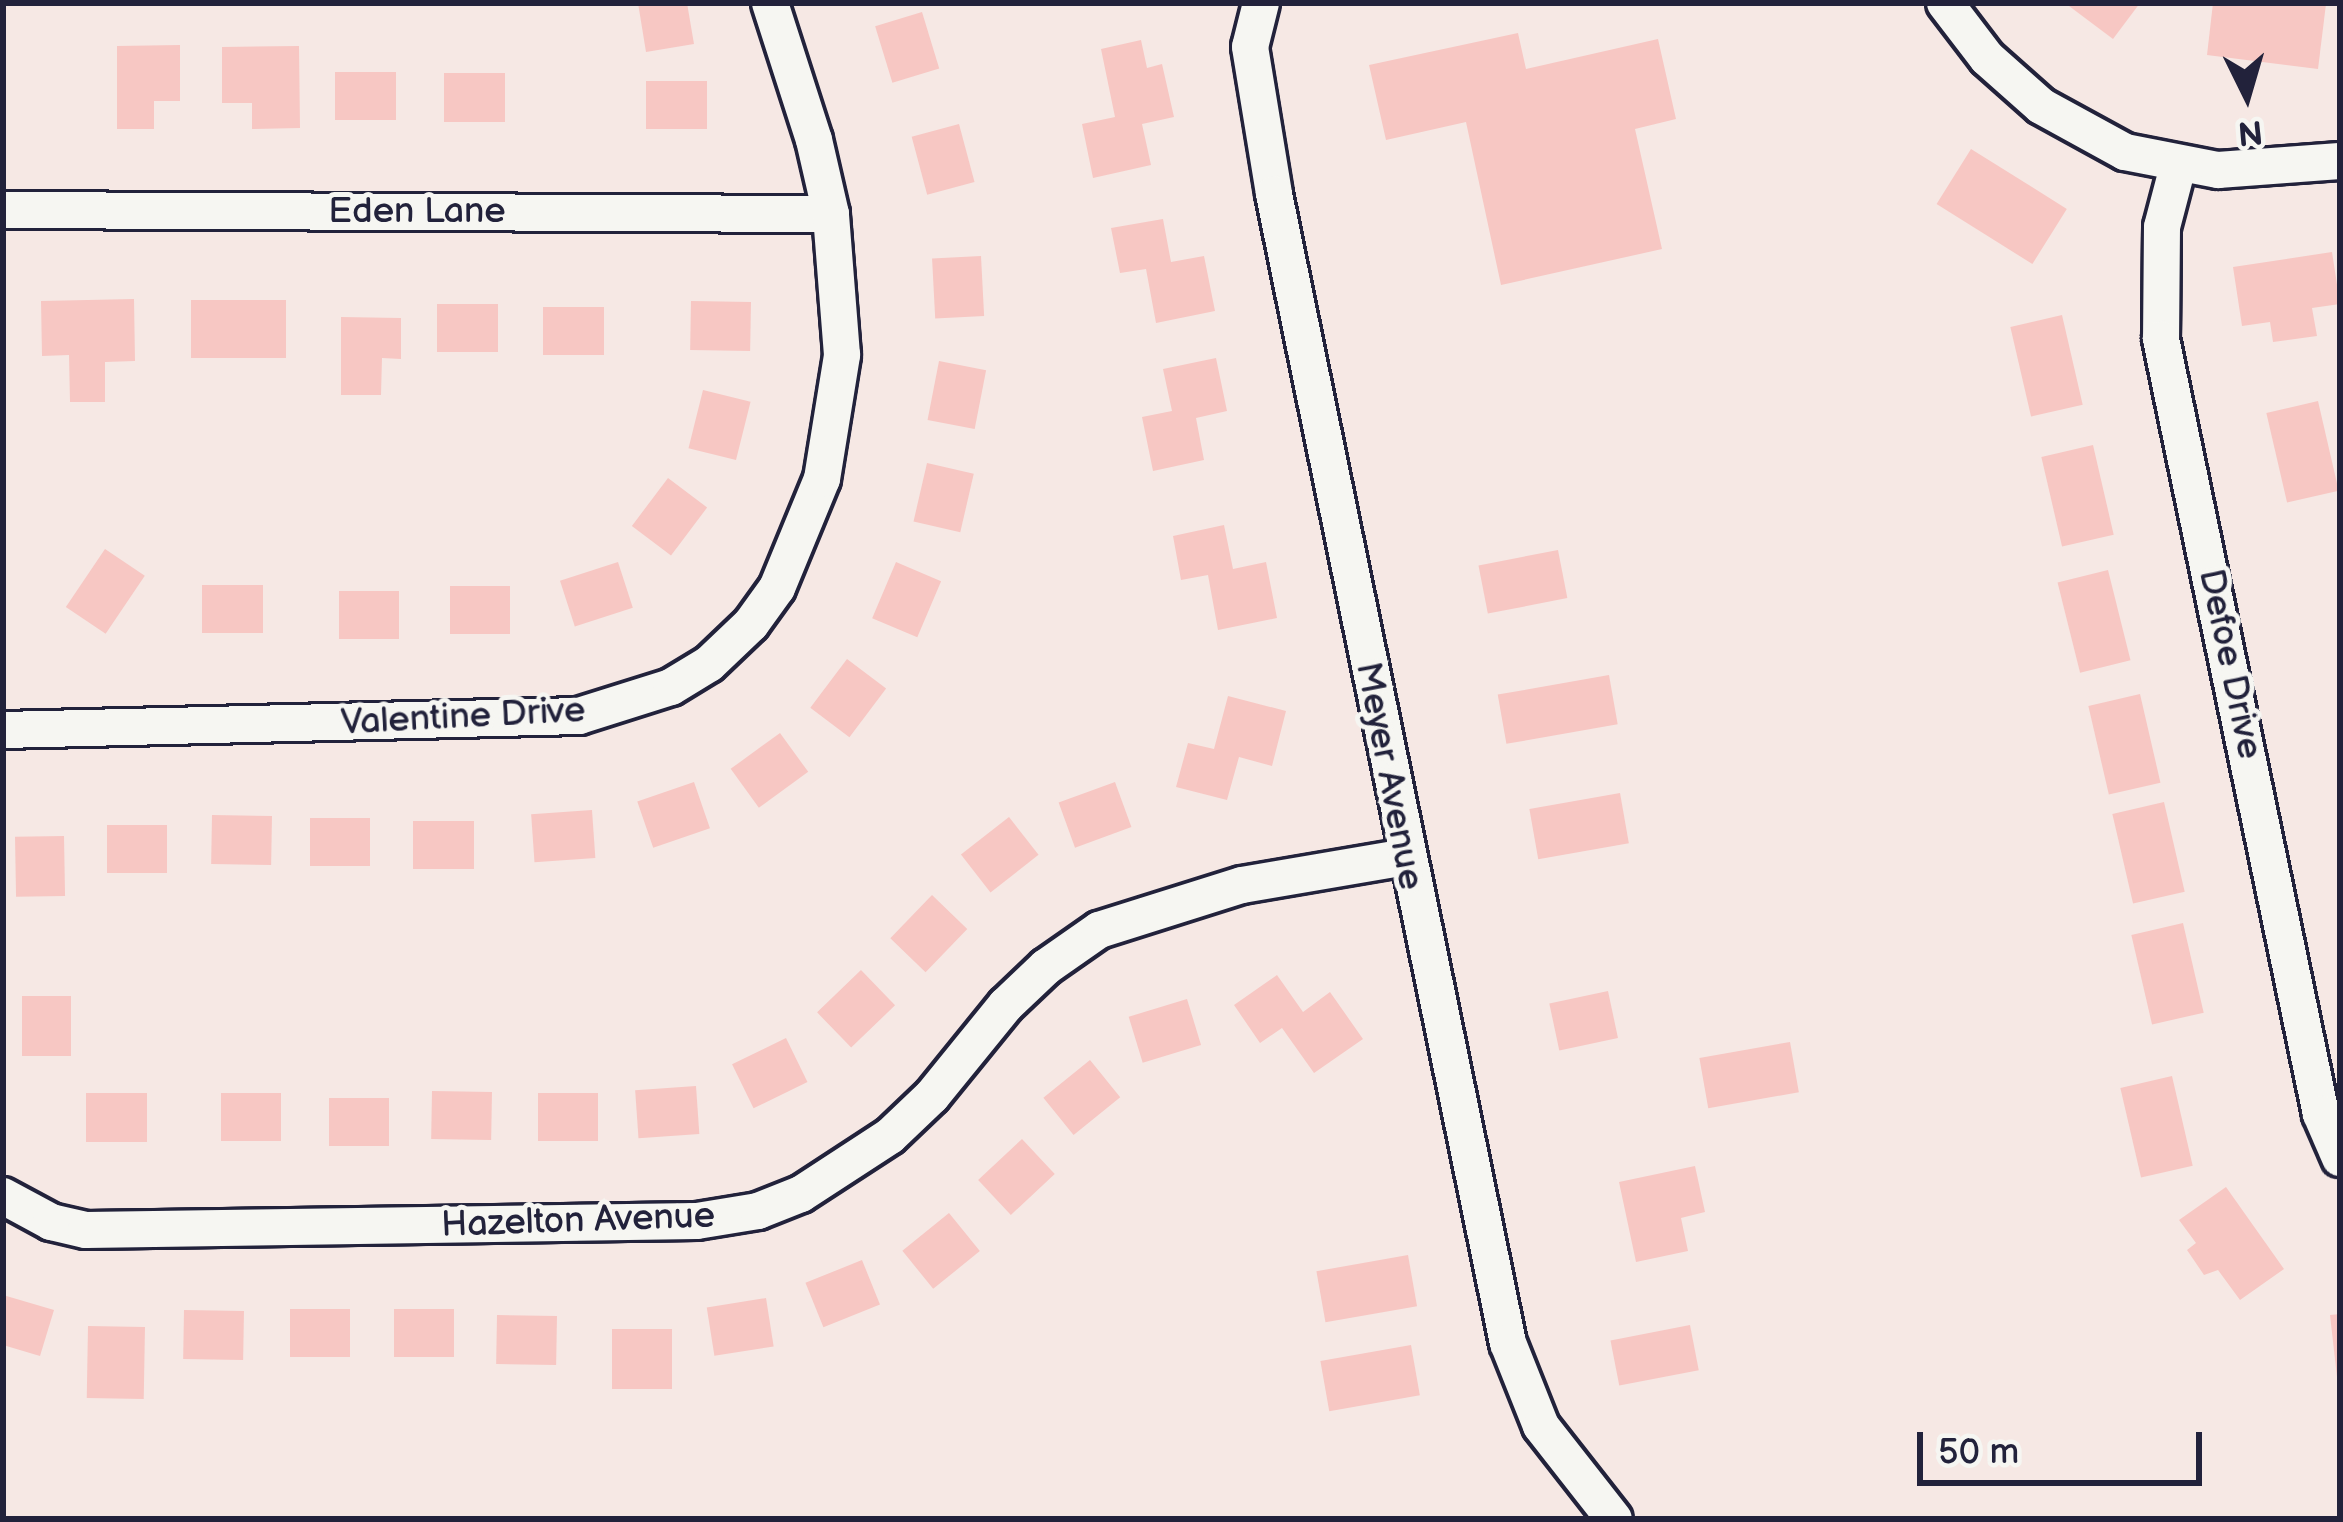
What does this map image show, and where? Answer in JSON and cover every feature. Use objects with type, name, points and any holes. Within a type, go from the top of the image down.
[{"type":"street","name":"Valentine Drive","points":[[3,730],[527,721],[629,704],[709,664],[751,624],[777,588],[822,479],[842,355],[830,214],[814,140],[770,3]]},
{"type":"street","name":"Meyer Avenue","points":[[1261,3],[1250,47],[1274,194],[1405,857],[1521,1386],[1541,1426],[1614,1519]]},
{"type":"street","points":[[1945,3],[1987,58],[2041,106],[2125,152],[2178,166],[2218,170],[2340,161]]},
{"type":"street","name":"Defoe Drive","points":[[2178,166],[2162,227],[2161,339],[2321,1114],[2340,1158]]},
{"type":"street","name":"Eden Lane","points":[[3,210],[830,214]]},
{"type":"street","name":"Hazelton Avenue","points":[[3,1196],[51,1222],[86,1230],[698,1221],[758,1210],[801,1194],[890,1136],[932,1096],[1006,1005],[1046,967],[1099,930],[1242,886],[1405,857]]},
{"type":"building","points":[[638,3],[687,3],[694,44],[646,52]]},
{"type":"building","points":[[2065,3],[2140,3],[2113,39]]},
{"type":"building","points":[[2213,3],[2326,4],[2318,69],[2207,55]]},
{"type":"building","points":[[922,12],[939,68],[892,83],[875,26]]},
{"type":"building","points":[[1518,33],[1526,69],[1658,39],[1676,119],[1635,129],[1662,249],[1501,285],[1466,122],[1386,140],[1369,65]]},
{"type":"building","points":[[1141,40],[1147,68],[1162,64],[1174,117],[1142,124],[1151,165],[1093,178],[1082,124],[1115,117],[1101,49]]},
{"type":"building","points":[[180,45],[180,101],[154,101],[154,129],[117,129],[117,46]]},
{"type":"building","points":[[299,46],[300,128],[252,129],[252,103],[222,103],[222,47]]},
{"type":"building","points":[[335,72],[396,72],[396,120],[335,120]]},
{"type":"building","points":[[444,73],[505,73],[505,122],[444,122]]},
{"type":"building","points":[[646,81],[707,81],[707,129],[646,129]]},
{"type":"building","points":[[959,124],[975,182],[927,195],[912,137]]},
{"type":"building","points":[[1971,149],[2067,209],[2032,264],[1937,204]]},
{"type":"building","points":[[1163,219],[1171,262],[1204,256],[1215,311],[1156,323],[1146,269],[1120,273],[1111,228]]},
{"type":"building","points":[[2332,252],[2340,304],[2312,308],[2317,336],[2273,342],[2270,322],[2242,326],[2233,267]]},
{"type":"building","points":[[981,256],[984,316],[935,318],[932,259]]},
{"type":"building","points":[[134,299],[135,361],[105,362],[105,402],[70,402],[69,355],[42,356],[41,301]]},
{"type":"building","points":[[191,300],[286,300],[286,358],[191,358]]},
{"type":"building","points":[[691,301],[751,302],[750,351],[690,350]]},
{"type":"building","points":[[437,304],[498,304],[498,352],[437,352]]},
{"type":"building","points":[[543,307],[604,307],[604,355],[543,355]]},
{"type":"building","points":[[2062,315],[2083,405],[2031,417],[2010,327]]},
{"type":"building","points":[[341,317],[401,318],[401,359],[382,358],[381,395],[341,395]]},
{"type":"building","points":[[1216,358],[1227,411],[1196,418],[1204,460],[1153,471],[1142,417],[1172,411],[1163,369]]},
{"type":"building","points":[[939,361],[986,370],[975,429],[928,420]]},
{"type":"building","points":[[703,390],[751,402],[736,460],[688,448]]},
{"type":"building","points":[[2318,401],[2339,491],[2287,503],[2266,413]]},
{"type":"building","points":[[2093,445],[2114,535],[2062,547],[2041,457]]},
{"type":"building","points":[[927,463],[974,474],[960,532],[914,521]]},
{"type":"building","points":[[668,478],[707,507],[671,555],[632,526]]},
{"type":"building","points":[[1224,525],[1233,569],[1266,562],[1277,618],[1218,630],[1208,575],[1181,580],[1173,536]]},
{"type":"building","points":[[105,549],[145,576],[106,634],[66,607]]},
{"type":"building","points":[[1558,550],[1567,598],[1488,614],[1478,565]]},
{"type":"building","points":[[618,562],[633,608],[575,627],[560,581]]},
{"type":"building","points":[[896,562],[941,581],[917,637],[872,618]]},
{"type":"building","points":[[2108,570],[2130,660],[2080,673],[2058,583]]},
{"type":"building","points":[[202,585],[263,585],[263,633],[202,633]]},
{"type":"building","points":[[450,586],[510,586],[510,634],[450,634]]},
{"type":"building","points":[[339,591],[399,591],[399,639],[339,639]]},
{"type":"building","points":[[847,659],[886,688],[849,737],[810,708]]},
{"type":"building","points":[[1609,675],[1618,724],[1506,744],[1498,695]]},
{"type":"building","points":[[2140,694],[2160,783],[2109,795],[2088,706]]},
{"type":"building","points":[[1228,696],[1286,711],[1272,766],[1239,757],[1227,800],[1176,787],[1188,743],[1214,749]]},
{"type":"building","points":[[780,733],[808,772],[759,808],[731,769]]},
{"type":"building","points":[[694,782],[710,828],[653,848],[637,802]]},
{"type":"building","points":[[1115,782],[1131,827],[1075,848],[1059,803]]},
{"type":"building","points":[[1620,793],[1629,843],[1538,859],[1529,809]]},
{"type":"building","points":[[2164,802],[2185,892],[2133,904],[2112,814]]},
{"type":"building","points":[[592,810],[595,858],[534,862],[531,814]]},
{"type":"building","points":[[212,815],[272,816],[271,865],[211,864]]},
{"type":"building","points":[[1009,817],[1039,855],[990,892],[961,855]]},
{"type":"building","points":[[310,818],[370,818],[370,866],[310,866]]},
{"type":"building","points":[[413,821],[474,821],[474,869],[413,869]]},
{"type":"building","points":[[107,825],[167,825],[167,873],[107,873]]},
{"type":"building","points":[[64,836],[65,896],[16,897],[15,837]]},
{"type":"building","points":[[932,895],[967,929],[926,972],[890,938]]},
{"type":"building","points":[[2183,923],[2204,1013],[2152,1025],[2131,935]]},
{"type":"building","points":[[861,970],[895,1005],[851,1048],[817,1012]]},
{"type":"building","points":[[1277,975],[1303,1012],[1330,992],[1363,1039],[1314,1073],[1282,1028],[1260,1043],[1234,1005]]},
{"type":"building","points":[[1608,991],[1618,1038],[1559,1050],[1549,1003]]},
{"type":"building","points":[[22,996],[71,996],[71,1056],[22,1056]]},
{"type":"building","points":[[1187,999],[1201,1045],[1143,1063],[1129,1017]]},
{"type":"building","points":[[786,1038],[807,1082],[754,1108],[732,1064]]},
{"type":"building","points":[[1790,1042],[1799,1092],[1708,1108],[1699,1058]]},
{"type":"building","points":[[1090,1060],[1120,1097],[1074,1135],[1043,1098]]},
{"type":"building","points":[[2172,1076],[2193,1166],[2141,1178],[2120,1088]]},
{"type":"building","points":[[696,1086],[699,1134],[638,1138],[635,1090]]},
{"type":"building","points":[[432,1091],[492,1092],[491,1140],[431,1139]]},
{"type":"building","points":[[86,1093],[147,1093],[147,1142],[86,1142]]},
{"type":"building","points":[[221,1093],[281,1093],[281,1141],[221,1141]]},
{"type":"building","points":[[538,1093],[598,1093],[598,1141],[538,1141]]},
{"type":"building","points":[[329,1098],[389,1098],[389,1146],[329,1146]]},
{"type":"building","points":[[1022,1139],[1055,1174],[1011,1215],[978,1180]]},
{"type":"building","points":[[1695,1166],[1705,1212],[1681,1218],[1688,1251],[1636,1262],[1619,1182]]},
{"type":"building","points":[[2226,1187],[2284,1269],[2240,1300],[2218,1270],[2204,1275],[2187,1250],[2196,1243],[2179,1220]]},
{"type":"building","points":[[949,1213],[980,1251],[933,1289],[902,1251]]},
{"type":"building","points":[[1408,1255],[1417,1306],[1325,1322],[1316,1271]]},
{"type":"building","points":[[862,1260],[880,1305],[823,1327],[805,1283]]},
{"type":"building","points":[[3,1295],[54,1310],[40,1356],[3,1345]]},
{"type":"building","points":[[766,1298],[774,1346],[714,1356],[707,1307]]},
{"type":"building","points":[[290,1309],[350,1309],[350,1357],[290,1357]]},
{"type":"building","points":[[394,1309],[454,1309],[454,1357],[394,1357]]},
{"type":"building","points":[[184,1310],[244,1311],[243,1360],[183,1359]]},
{"type":"building","points":[[2340,1314],[2340,1377],[2337,1377],[2330,1315]]},
{"type":"building","points":[[497,1315],[557,1316],[556,1365],[496,1364]]},
{"type":"building","points":[[1690,1325],[1699,1370],[1619,1386],[1610,1340]]},
{"type":"building","points":[[88,1326],[145,1327],[144,1399],[87,1398]]},
{"type":"building","points":[[612,1329],[672,1329],[672,1389],[612,1389]]},
{"type":"building","points":[[1411,1345],[1420,1395],[1329,1411],[1320,1361]]}]
